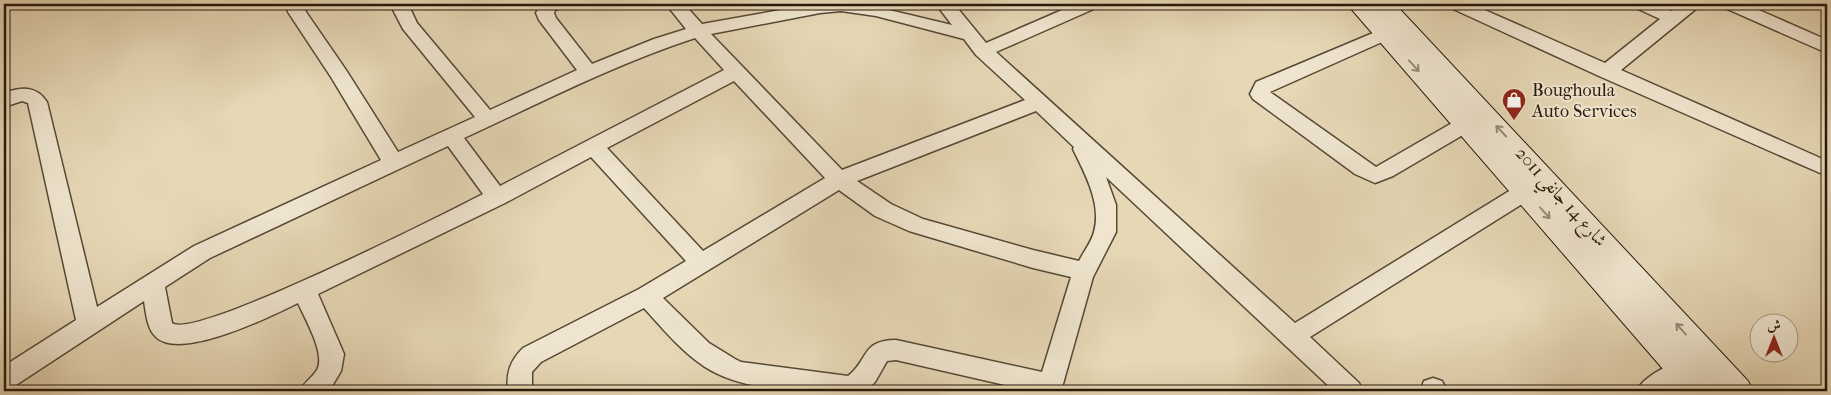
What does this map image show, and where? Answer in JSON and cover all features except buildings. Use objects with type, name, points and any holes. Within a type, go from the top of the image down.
[{"type":"main road","name":"شارع 14 جانفي 2011","points":[[1358,4],[1526,191],[1696,365],[1737,391]]},
{"type":"main road","name":"شارع 14 جانفي 2011","points":[[1383,4],[1696,365],[1702,391]]},
{"type":"street","points":[[295,4],[297,12],[339,74],[393,162]]},
{"type":"street","points":[[399,4],[409,25],[486,119]]},
{"type":"street","points":[[555,4],[548,7],[545,14],[548,20],[589,72]]},
{"type":"street","points":[[675,4],[698,31],[839,180],[883,210],[918,225],[1032,259],[1085,270]]},
{"type":"street","points":[[945,4],[983,51],[1293,336],[1350,391]]},
{"type":"street","points":[[983,51],[1090,4]]},
{"type":"street","points":[[1457,4],[1827,169]]},
{"type":"street","points":[[1642,4],[1672,18]]},
{"type":"street","points":[[1606,72],[1691,4]]},
{"type":"street","points":[[1731,4],[1827,47]]},
{"type":"street","points":[[4,379],[202,252],[486,119],[589,72],[660,43],[698,31],[820,8],[841,6],[876,10],[969,35]]},
{"type":"street","points":[[1385,34],[1263,87],[1260,94],[1362,169],[1374,175],[1386,171],[1466,124]]},
{"type":"street","points":[[153,282],[160,325],[166,332],[176,335],[194,333],[230,322],[497,197],[737,71]]},
{"type":"street","points":[[4,100],[29,94],[37,102],[88,324]]},
{"type":"street","points":[[520,391],[518,377],[521,366],[532,355],[647,296],[700,262],[839,180],[1039,102]]},
{"type":"street","points":[[451,135],[497,197]]},
{"type":"street","points":[[647,296],[704,353],[726,368],[740,372],[849,387],[857,385],[864,380],[876,358],[883,351],[896,350],[1050,388],[1076,294],[1085,270],[1101,242],[1106,226],[1106,205],[1100,185],[1078,138]]},
{"type":"street","points":[[594,147],[700,262]]},
{"type":"street","points":[[1293,336],[1526,191]]},
{"type":"street","points":[[304,289],[332,354],[332,364],[327,377],[312,391]]},
{"type":"street","points":[[1649,391],[1696,365]]},
{"type":"place","name":"Boughoula Auto Services","points":[[1514,121]]}]
